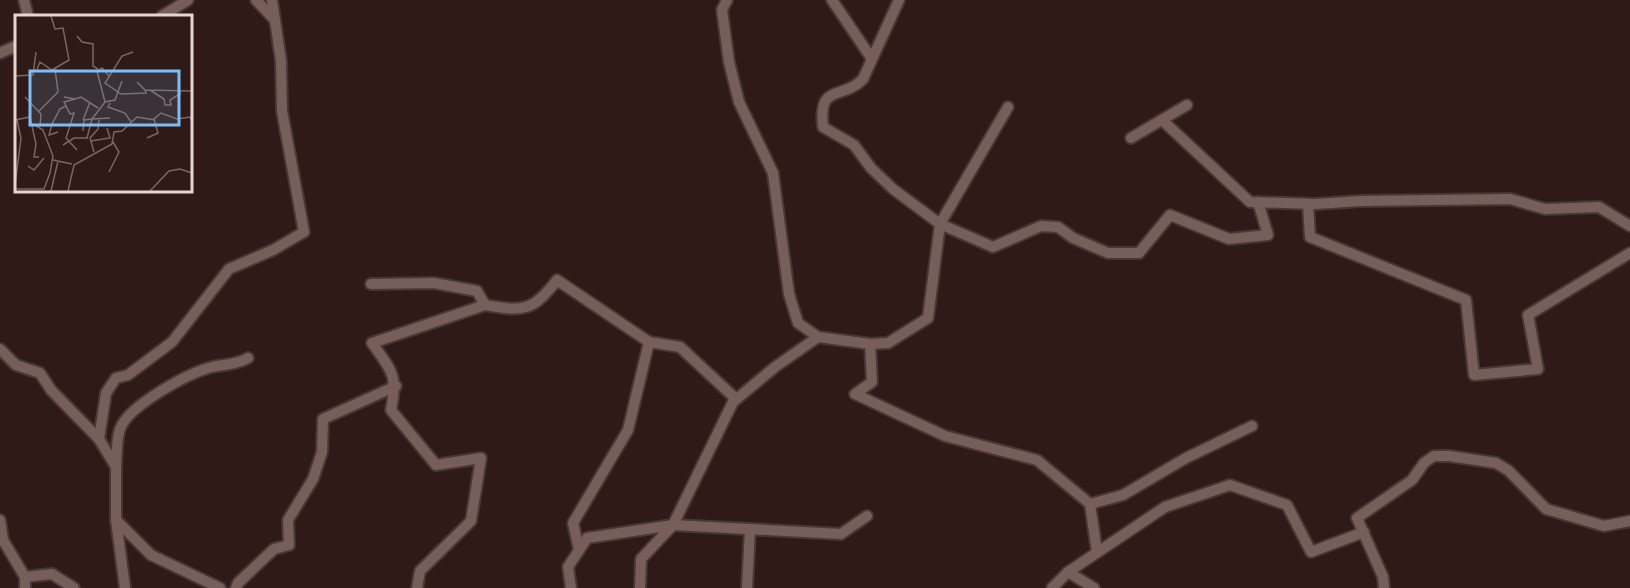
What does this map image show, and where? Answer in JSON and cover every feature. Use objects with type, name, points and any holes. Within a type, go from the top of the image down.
[{"type":"street","points":[[24,0],[28,15]]},
{"type":"street","points":[[164,15],[188,0]]},
{"type":"street","points":[[256,0],[274,19]]},
{"type":"street","points":[[99,439],[106,393],[116,378],[128,375],[172,342],[229,269],[273,250],[304,232],[282,111],[281,61],[272,0]]},
{"type":"street","points":[[727,0],[723,10],[729,62],[739,102],[773,172],[789,294],[798,323],[818,337],[870,344],[888,343],[928,318],[940,224],[1008,107]]},
{"type":"street","points":[[832,0],[872,59]]},
{"type":"street","points":[[899,0],[872,59],[857,85],[831,94],[825,99],[822,107],[823,127],[854,145],[871,168],[893,189],[940,224],[993,247],[1041,226],[1058,227],[1073,238],[1108,253],[1139,253],[1170,215],[1229,239],[1268,235],[1258,202]]},
{"type":"street","points":[[0,53],[15,46]]},
{"type":"street","points":[[1131,138],[1187,105]]},
{"type":"street","points":[[1162,120],[1250,202],[1308,204],[1510,199],[1545,208],[1599,207],[1630,226]]},
{"type":"street","points":[[1308,204],[1310,237],[1466,300],[1474,375],[1538,369],[1528,315],[1630,253]]},
{"type":"street","points":[[417,588],[420,572],[471,521],[481,458],[436,465],[390,410],[396,386],[394,373],[372,343],[485,305],[515,310],[540,302],[557,280],[649,342],[680,348],[736,399]]},
{"type":"street","points":[[371,284],[434,283],[477,291],[485,305]]},
{"type":"street","points":[[640,588],[641,559],[673,525],[736,399],[775,367],[818,337]]},
{"type":"street","points":[[579,550],[573,523],[628,429],[649,342]]},
{"type":"street","points":[[870,344],[872,382],[855,394],[945,436],[1037,460],[1090,504],[1097,552]]},
{"type":"street","points":[[0,349],[16,365],[40,373],[51,390],[99,439],[116,467]]},
{"type":"street","points":[[125,588],[116,520],[116,467],[120,429],[126,418],[145,400],[210,368],[238,364],[248,358]]},
{"type":"street","points":[[236,588],[238,583],[274,549],[289,545],[288,520],[313,479],[322,452],[323,419],[396,386]]},
{"type":"street","points":[[1090,504],[1123,495],[1186,458],[1252,426]]},
{"type":"street","points":[[1384,588],[1383,577],[1357,518],[1412,480],[1424,463],[1434,456],[1496,463],[1509,471],[1546,509],[1604,526],[1630,520]]},
{"type":"street","points":[[1052,588],[1068,572],[1165,507],[1230,485],[1287,505],[1311,552],[1364,532]]},
{"type":"street","points":[[571,588],[568,567],[587,538],[673,525],[841,534],[867,516]]},
{"type":"street","points":[[0,520],[3,540],[25,583],[52,574],[74,588]]},
{"type":"street","points":[[116,520],[151,555],[220,588]]},
{"type":"street","points":[[747,588],[750,530]]},
{"type":"street","points":[[1068,572],[1094,588]]}]
